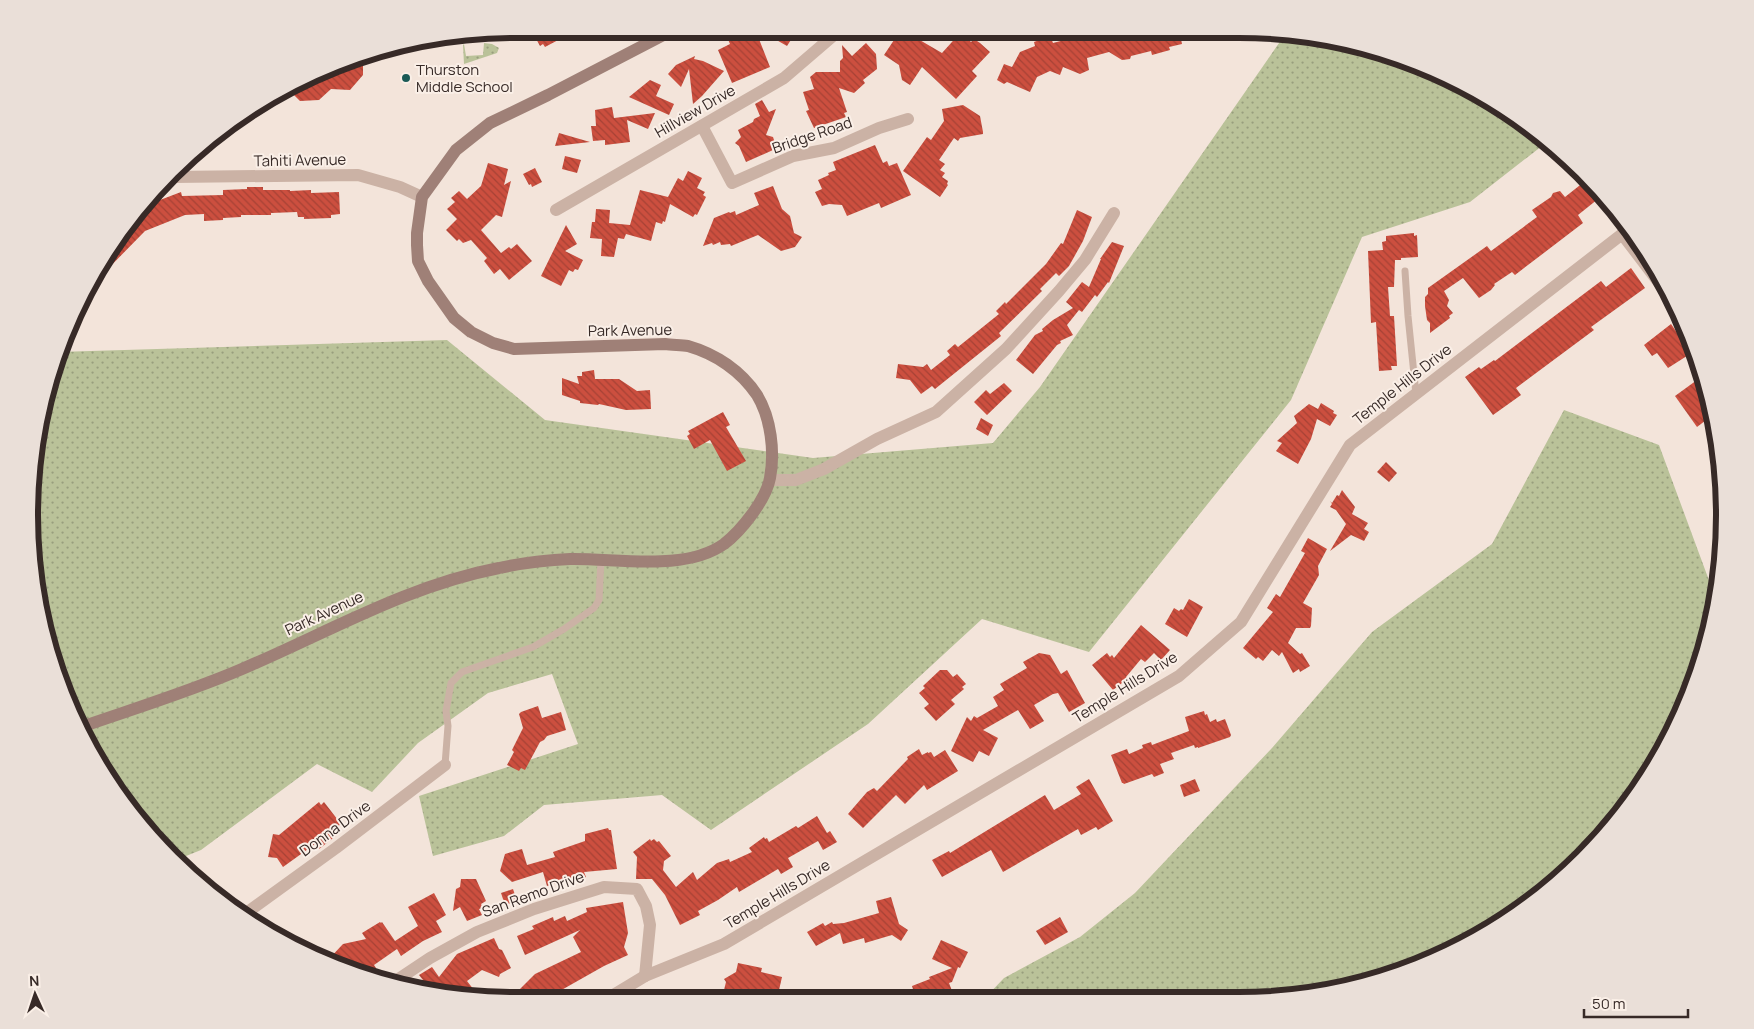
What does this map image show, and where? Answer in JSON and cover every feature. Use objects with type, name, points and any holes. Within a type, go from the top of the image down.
[{"type":"main road","name":"Park Avenue","points":[[87,725],[241,670],[405,595],[497,568],[534,562],[570,559],[675,561],[704,554],[723,545],[740,530],[758,506],[770,480],[772,449],[768,424],[760,401],[749,384],[732,367],[688,346],[664,344],[514,349],[493,343],[472,332],[454,318],[440,299],[418,261],[416,234],[422,196],[456,150],[490,123],[657,38]]},
{"type":"street","name":"Hillview Drive","points":[[556,210],[784,78],[831,38]]},
{"type":"street","name":"Bridge Road","points":[[702,126],[732,184],[793,156],[834,148],[879,128],[908,119]]},
{"type":"street","name":"Tahiti Avenue","points":[[177,177],[358,175],[400,187],[422,196]]},
{"type":"street","points":[[770,480],[796,480],[824,469],[877,439],[936,412],[1006,349],[1086,260],[1114,213]]},
{"type":"street","name":"Temple Hills Drive","points":[[619,992],[645,976],[724,944],[1179,676],[1241,622],[1350,446],[1624,232]]},
{"type":"street","name":"Donna Drive","points":[[249,911],[445,765]]},
{"type":"street","name":"San Remo Drive","points":[[401,977],[430,958],[477,932],[534,909],[604,887],[637,889],[646,906],[650,925],[645,976]]},
{"type":"lane","points":[[1405,271],[1416,394]]},
{"type":"lane","points":[[445,765],[448,726],[446,711],[451,683],[462,672],[533,647],[564,629],[594,608],[599,600],[601,559]]},
{"type":"green space","points":[[1281,40],[1333,47],[1363,54],[1422,74],[1478,101],[1505,118],[1542,146],[1470,202],[1362,237],[1291,400],[1089,652],[982,619],[868,724],[711,830],[662,795],[544,805],[504,836],[433,856],[419,796],[578,744],[552,674],[488,693],[418,743],[372,792],[317,764],[201,850],[183,857],[136,805],[101,753],[74,697],[54,638],[47,608],[39,546],[39,483],[47,421],[67,352],[447,340],[545,420],[813,458],[993,443],[1040,387]]},
{"type":"green space","points":[[484,43],[492,44],[499,48],[497,53],[464,64],[463,45],[466,56],[483,55]]},
{"type":"green space","points":[[1564,410],[1659,445],[1711,585],[1700,638],[1691,668],[1680,697],[1653,753],[1618,805],[1577,852],[1554,873],[1505,911],[1478,928],[1450,942],[1393,966],[1333,982],[1302,987],[1240,992],[991,992],[1004,978],[1080,937],[1135,893],[1272,748],[1372,632],[1492,544]]},
{"type":"building","points":[[536,38],[562,38],[545,47],[543,44],[540,46]]},
{"type":"building","points":[[727,38],[759,38],[770,67],[732,83],[718,50],[730,44]]},
{"type":"building","points":[[773,38],[792,38],[787,46]]},
{"type":"building","points":[[895,38],[912,38],[917,41],[918,39],[942,53],[956,38],[967,38],[971,42],[974,39],[990,52],[972,71],[977,76],[956,99],[922,67],[910,85],[902,80],[899,65],[884,55]]},
{"type":"building","points":[[1045,38],[1051,38],[1053,43],[1072,38],[1078,38],[1080,41],[1092,38],[1181,38],[1182,44],[1169,47],[1170,50],[1152,55],[1151,51],[1131,56],[1130,59],[1122,60],[1109,52],[1087,58],[1089,70],[1080,74],[1063,67],[1060,75],[1050,71],[1037,77],[1030,92],[1007,82],[1004,84],[997,80],[1004,64],[1012,67],[1020,52],[1035,46],[1034,42]]},
{"type":"building","points":[[866,43],[876,54],[877,69],[863,80],[865,83],[854,93],[839,88],[847,112],[844,113],[846,117],[814,128],[806,111],[809,110],[803,92],[814,89],[810,77],[816,72],[840,72],[840,61],[843,58],[842,45],[852,56]]},
{"type":"building","points":[[695,56],[694,59],[724,71],[693,104],[689,69],[681,87],[668,74],[676,65]]},
{"type":"building","points":[[363,62],[363,75],[350,90],[331,89],[319,100],[300,101],[292,93],[332,74]]},
{"type":"building","points":[[650,80],[661,85],[656,96],[674,104],[669,115],[629,97]]},
{"type":"building","points":[[762,100],[769,112],[776,109],[766,135],[773,137],[776,146],[772,148],[773,150],[746,162],[739,146],[735,143],[741,137],[738,130],[760,116],[755,104]]},
{"type":"building","points":[[963,105],[980,116],[983,134],[960,138],[958,141],[954,138],[939,160],[945,164],[940,170],[945,173],[942,177],[948,181],[948,185],[940,197],[903,171],[927,137],[931,140],[944,121],[942,109]]},
{"type":"building","points":[[612,107],[614,118],[655,113],[648,129],[627,120],[630,142],[605,145],[605,140],[593,141],[591,126],[596,126],[595,110]]},
{"type":"building","points":[[559,133],[590,142],[555,146]]},
{"type":"building","points":[[875,145],[883,163],[887,161],[889,166],[897,163],[911,195],[881,208],[879,203],[847,216],[842,205],[829,204],[822,206],[815,192],[822,189],[818,180],[836,170],[833,162]]},
{"type":"building","points":[[565,156],[581,160],[577,173],[562,169]]},
{"type":"building","points":[[488,163],[508,169],[504,185],[511,181],[502,217],[496,215],[481,230],[501,253],[517,244],[532,261],[509,280],[500,269],[494,274],[484,261],[487,258],[471,240],[463,243],[459,239],[457,241],[446,230],[457,219],[447,209],[455,202],[451,198],[459,191],[467,199],[481,186]]},
{"type":"building","points":[[535,168],[542,182],[532,187],[523,174]]},
{"type":"building","points":[[688,171],[702,178],[697,188],[705,192],[703,195],[706,197],[697,215],[695,214],[693,217],[670,204],[665,222],[663,221],[662,224],[656,222],[651,241],[626,234],[624,239],[618,238],[614,257],[601,256],[602,239],[590,238],[592,222],[595,222],[596,209],[610,210],[609,223],[630,225],[640,190],[668,197],[678,178],[683,181]]},
{"type":"building","points":[[1583,183],[1597,199],[1578,215],[1583,223],[1515,275],[1512,272],[1494,284],[1491,290],[1479,298],[1463,278],[1444,291],[1449,300],[1447,306],[1453,313],[1449,316],[1450,318],[1430,333],[1430,323],[1427,320],[1425,306],[1428,288],[1487,246],[1491,251],[1537,217],[1532,210],[1551,197],[1553,193],[1560,191],[1565,197]]},
{"type":"building","points":[[773,186],[782,209],[790,216],[794,233],[802,237],[795,247],[781,251],[758,235],[731,246],[730,244],[721,245],[720,242],[703,246],[714,218],[735,211],[736,215],[759,205],[754,193]]},
{"type":"building","points":[[247,187],[263,187],[263,190],[311,190],[311,193],[339,192],[340,214],[331,215],[331,218],[304,219],[304,217],[298,217],[297,212],[271,213],[271,215],[241,215],[241,217],[223,218],[223,220],[204,221],[204,214],[185,215],[145,231],[101,276],[136,224],[159,197],[160,200],[181,192],[182,196],[223,195],[223,190],[247,189]]},
{"type":"building","points":[[1077,210],[1092,217],[1083,241],[1069,266],[1059,276],[1056,273],[1040,289],[1042,291],[999,333],[1001,336],[935,389],[932,386],[921,394],[910,380],[896,378],[898,364],[923,367],[927,364],[931,370],[950,355],[947,351],[955,344],[958,347],[999,314],[996,311],[1005,302],[1006,304],[1046,264],[1061,243],[1063,244]]},
{"type":"building","points":[[566,225],[577,244],[565,251],[583,260],[578,270],[575,269],[573,272],[569,270],[561,286],[541,276]]},
{"type":"building","points":[[1414,233],[1414,236],[1417,235],[1418,257],[1395,260],[1394,287],[1388,287],[1390,316],[1394,316],[1397,366],[1391,366],[1392,370],[1379,371],[1376,322],[1371,323],[1368,251],[1383,250],[1382,242],[1386,241],[1386,236]]},
{"type":"building","points":[[1112,242],[1124,246],[1109,283],[1097,297],[1095,295],[1082,312],[1079,310],[1067,325],[1073,335],[1060,341],[1061,343],[1057,345],[1033,374],[1016,360],[1035,335],[1043,331],[1042,329],[1053,320],[1073,308],[1066,302],[1082,282],[1089,287],[1100,259]]},
{"type":"building","points":[[1631,268],[1645,288],[1591,327],[1594,330],[1516,388],[1521,395],[1493,415],[1465,377],[1479,367],[1481,369],[1495,361],[1601,281],[1606,287]]},
{"type":"building","points":[[1671,324],[1684,343],[1689,355],[1668,368],[1657,353],[1652,356],[1644,345]]},
{"type":"building","points":[[594,370],[595,379],[619,379],[637,391],[650,390],[651,409],[626,410],[599,404],[580,403],[580,401],[562,395],[562,378],[579,384],[577,376],[582,376],[582,372]]},
{"type":"building","points":[[1697,380],[1707,420],[1697,427],[1675,396]]},
{"type":"building","points":[[1004,383],[1012,391],[987,415],[974,402],[986,390],[990,394]]},
{"type":"building","points":[[1321,403],[1337,415],[1330,426],[1317,419],[1311,439],[1298,464],[1276,451],[1282,443],[1277,441],[1297,423],[1294,416],[1309,404],[1318,409]]},
{"type":"building","points":[[723,412],[730,425],[726,427],[746,461],[727,471],[710,440],[694,449],[687,436],[690,434],[688,431]]},
{"type":"building","points":[[981,418],[993,425],[988,436],[976,429]]},
{"type":"building","points":[[1386,462],[1397,473],[1389,482],[1377,472]]},
{"type":"building","points":[[1342,490],[1355,507],[1352,514],[1368,523],[1364,529],[1369,532],[1364,541],[1351,535],[1330,551],[1346,524],[1336,510],[1330,507],[1332,504],[1330,501],[1332,503]]},
{"type":"building","points":[[1308,538],[1327,549],[1318,566],[1319,575],[1303,603],[1312,608],[1311,626],[1310,628],[1296,628],[1288,643],[1300,654],[1302,653],[1310,666],[1300,672],[1299,669],[1293,673],[1282,652],[1279,656],[1272,650],[1263,661],[1258,657],[1256,659],[1243,648],[1273,612],[1267,608],[1276,594],[1280,597],[1305,553],[1301,551]]},
{"type":"building","points":[[1189,599],[1203,607],[1187,637],[1165,624],[1174,608],[1179,611],[1183,610]]},
{"type":"building","points":[[1141,625],[1170,650],[1161,660],[1154,653],[1145,662],[1141,659],[1126,677],[1127,679],[1113,690],[1092,665],[1107,653],[1110,657],[1112,655],[1114,658]]},
{"type":"building","points":[[1039,653],[1050,655],[1061,674],[1067,670],[1085,703],[1069,712],[1058,693],[1053,694],[1034,705],[1044,721],[1030,729],[1018,710],[983,730],[998,738],[989,756],[979,751],[973,762],[951,751],[967,717],[971,721],[974,716],[977,718],[998,706],[993,697],[1004,690],[1000,684],[1027,668],[1023,662]]},
{"type":"building","points":[[940,670],[947,670],[953,677],[957,674],[966,684],[962,687],[964,689],[951,700],[955,704],[936,721],[924,708],[929,704],[919,693],[925,688],[923,686]]},
{"type":"building","points":[[538,706],[542,718],[561,712],[566,730],[547,736],[540,742],[525,770],[521,768],[519,771],[507,765],[523,728],[519,714]]},
{"type":"building","points":[[1204,711],[1210,722],[1216,719],[1217,722],[1225,719],[1230,737],[1198,748],[1195,748],[1194,745],[1171,753],[1174,759],[1160,764],[1164,773],[1154,777],[1152,774],[1124,784],[1122,783],[1111,755],[1127,749],[1129,754],[1143,748],[1142,745],[1151,742],[1152,745],[1189,731],[1185,717]]},
{"type":"building","points":[[919,749],[922,755],[931,752],[934,757],[945,750],[958,771],[927,790],[924,785],[905,804],[896,795],[863,828],[848,814],[867,792],[874,788],[877,791],[908,759],[907,757]]},
{"type":"building","points":[[1089,779],[1113,821],[1098,830],[1096,827],[1081,835],[1078,829],[1003,872],[991,850],[942,877],[932,860],[949,851],[950,853],[1045,795],[1054,810],[1081,794],[1076,787]]},
{"type":"building","points":[[1195,779],[1200,791],[1184,797],[1180,785]]},
{"type":"building","points":[[319,802],[321,805],[324,802],[341,824],[333,830],[337,835],[319,849],[315,844],[283,867],[277,858],[268,857],[273,834],[279,835]]},
{"type":"building","points":[[817,816],[827,833],[830,831],[837,842],[823,850],[818,841],[788,858],[793,867],[781,874],[778,869],[739,892],[737,887],[698,911],[700,915],[680,925],[665,895],[652,879],[636,879],[637,857],[633,852],[650,839],[651,841],[654,839],[657,842],[659,841],[671,856],[664,861],[663,870],[676,887],[693,872],[697,880],[717,863],[729,859],[730,862],[752,852],[749,848],[764,837],[769,842],[796,826],[798,828]]},
{"type":"building","points":[[608,828],[611,830],[617,869],[584,872],[586,877],[571,883],[569,879],[547,886],[543,872],[512,882],[500,871],[505,854],[522,849],[527,865],[555,857],[553,852],[585,841],[585,834]]},
{"type":"building","points":[[461,879],[476,879],[486,901],[481,904],[483,908],[479,909],[482,915],[467,921],[460,907],[453,911],[456,889],[460,887]]},
{"type":"building","points":[[513,889],[517,901],[505,905],[501,893]]},
{"type":"building","points":[[434,893],[446,915],[436,921],[442,932],[423,941],[401,956],[397,949],[374,965],[376,968],[374,970],[333,955],[343,944],[366,939],[362,933],[380,922],[382,922],[395,941],[418,926],[408,907]]},
{"type":"building","points":[[891,897],[899,924],[908,930],[901,941],[892,935],[865,943],[864,938],[843,944],[840,933],[816,946],[807,932],[823,923],[825,926],[832,922],[833,924],[844,923],[879,913],[876,901]]},
{"type":"building","points":[[623,902],[628,933],[624,947],[628,955],[558,992],[556,989],[553,992],[517,992],[535,974],[581,952],[573,937],[580,930],[525,955],[517,936],[534,929],[532,926],[553,917],[554,921],[565,916],[567,921],[587,912],[586,908]]},
{"type":"building","points":[[1060,917],[1068,932],[1045,945],[1036,931]]},
{"type":"building","points":[[494,938],[511,968],[500,974],[499,977],[482,970],[467,981],[473,989],[422,982],[423,980],[419,975],[432,967],[439,977],[457,954]]},
{"type":"building","points":[[941,940],[968,952],[960,968],[958,967],[952,982],[949,983],[952,992],[914,992],[912,986],[952,968],[932,959]]},
{"type":"building","points":[[738,963],[762,968],[761,972],[782,977],[779,992],[736,992],[724,990],[726,982],[724,979],[736,972]]},
{"type":"place","name":"Thurston Middle School","points":[[406,78]]}]
